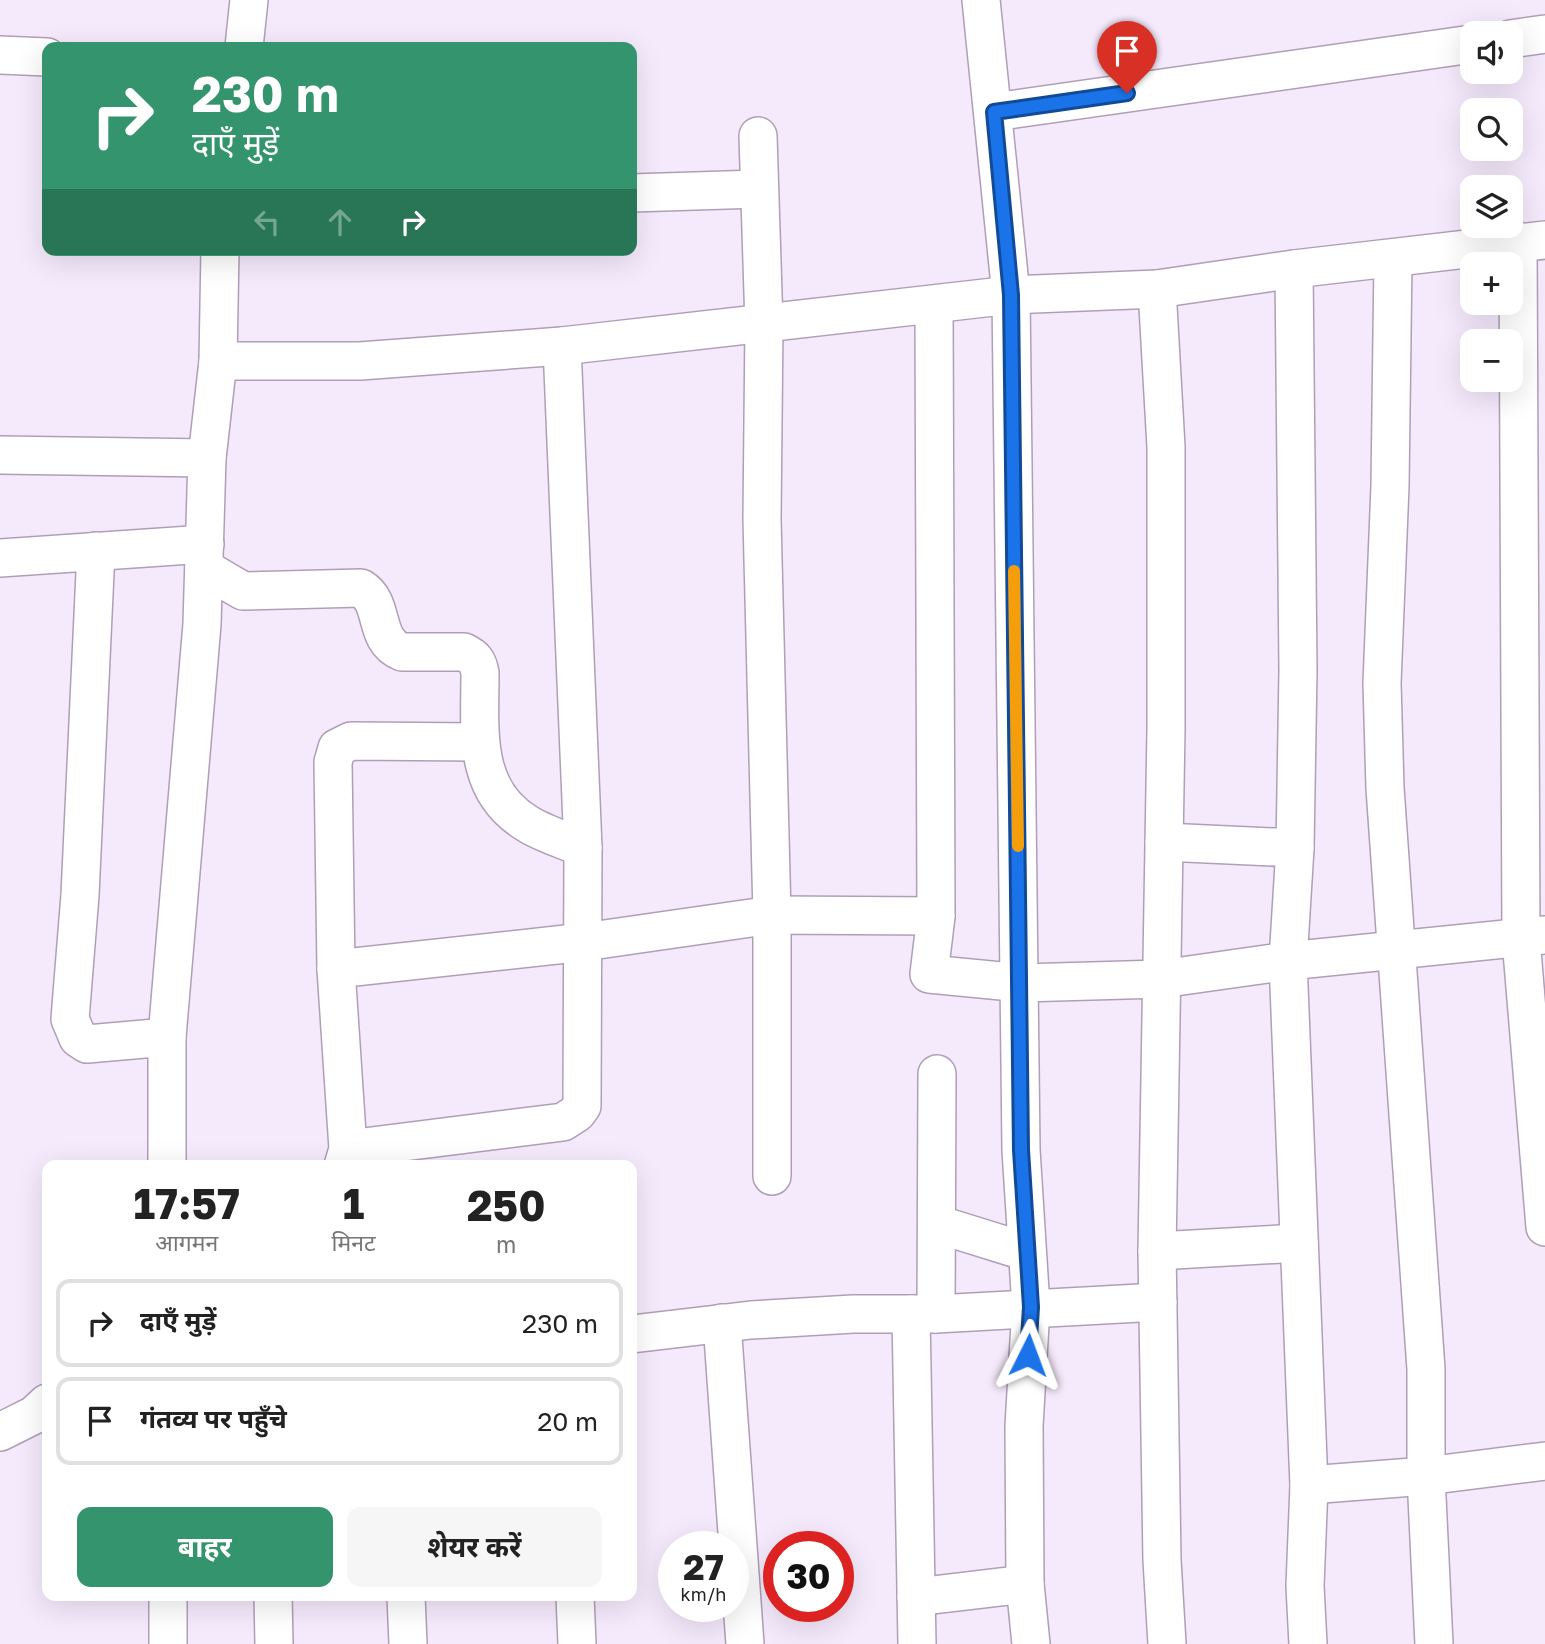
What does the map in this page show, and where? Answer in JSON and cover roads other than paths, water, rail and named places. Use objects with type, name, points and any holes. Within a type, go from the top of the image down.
[{"type":"street","points":[[245,42],[249,0]]},
{"type":"street","points":[[981,0],[1011,295],[1021,1150],[1031,1307],[1024,1426],[1025,1584],[1031,1644]]},
{"type":"street","points":[[1523,37],[1545,34]]},
{"type":"street","points":[[994,112],[1460,46]]},
{"type":"street","points":[[0,54],[42,57]]},
{"type":"street","points":[[758,136],[764,325],[762,519],[772,915],[772,1176]]},
{"type":"street","points":[[637,193],[758,189]]},
{"type":"street","points":[[218,361],[360,361],[562,346],[1011,295],[1157,289],[1531,240],[1533,937],[1545,1227]]},
{"type":"street","points":[[167,1160],[167,1038],[204,556],[207,458],[218,361],[220,256]]},
{"type":"street","points":[[1392,259],[1390,486],[1382,683],[1385,788],[1426,1369],[1426,1476],[1434,1644]]},
{"type":"street","points":[[1294,269],[1298,656],[1295,848],[1288,961],[1308,1485],[1305,1586],[1308,1644]]},
{"type":"street","points":[[1157,289],[1166,447],[1164,842],[1157,1251],[1167,1644]]},
{"type":"street","points":[[934,305],[936,916],[929,974],[1021,983],[1161,979],[1288,961],[1533,937]]},
{"type":"street","points":[[480,742],[351,741],[337,748],[333,762],[336,969],[345,1157],[562,1122],[577,1113],[583,1095],[583,848],[562,346]]},
{"type":"street","points":[[0,455],[207,458]]},
{"type":"street","points":[[0,558],[96,551],[204,556],[243,591],[361,588],[371,596],[383,636],[394,649],[402,652],[464,652],[479,664],[480,742],[485,775],[505,807],[531,826],[583,848]]},
{"type":"street","points":[[96,551],[80,895],[70,1019],[72,1029],[87,1044],[167,1038]]},
{"type":"street","points":[[1164,842],[1295,848]]},
{"type":"street","points":[[336,969],[584,942],[772,915],[936,916]]},
{"type":"street","points":[[918,1644],[916,1597],[923,1314],[937,1224],[937,1074]]},
{"type":"street","points":[[937,1224],[1027,1252]]},
{"type":"street","points":[[1157,1251],[1299,1243]]},
{"type":"street","points":[[637,1333],[722,1323],[853,1314],[923,1314],[1158,1302]]},
{"type":"street","points":[[722,1323],[745,1644]]},
{"type":"street","points":[[0,1432],[34,1415],[42,1408]]},
{"type":"street","points":[[1308,1485],[1426,1476],[1545,1461]]},
{"type":"street","points":[[916,1597],[1025,1584]]},
{"type":"street","points":[[168,1601],[168,1644]]},
{"type":"street","points":[[273,1601],[274,1644]]},
{"type":"street","points":[[406,1601],[408,1644]]},
{"type":"street","points":[[575,1601],[577,1644]]}]
